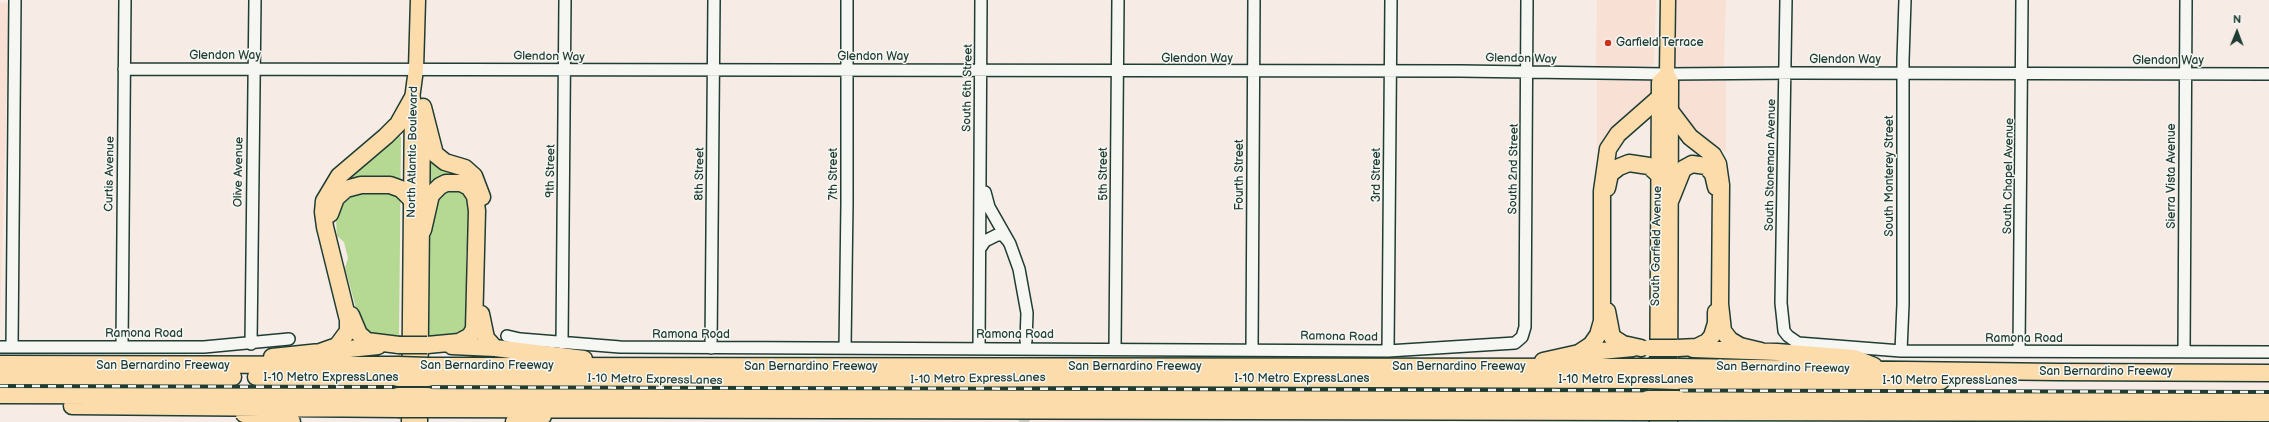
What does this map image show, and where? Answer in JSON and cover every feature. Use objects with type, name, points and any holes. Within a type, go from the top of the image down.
[{"type":"highway","points":[[1579,353],[1592,344],[1598,335],[1602,321],[1602,191],[1608,149],[1618,134],[1659,98]]},
{"type":"highway","points":[[320,352],[337,346],[343,341],[348,331],[348,320],[325,227],[323,212],[324,201],[340,176],[386,136],[418,103],[435,154],[445,162],[465,168],[474,176],[482,194],[484,239],[481,317],[486,338],[495,348]]},
{"type":"highway","points":[[1671,112],[1690,137],[1713,155],[1718,164],[1721,185],[1720,304],[1724,331],[1730,340],[1740,346],[1760,351]]},
{"type":"highway","points":[[1645,348],[1623,344],[1612,337],[1609,328],[1607,311],[1607,187],[1610,174],[1619,166],[1629,163],[1649,166],[1659,175]]},
{"type":"highway","points":[[1671,199],[1684,169],[1692,164],[1706,166],[1713,174],[1716,187],[1716,323],[1712,336],[1707,342],[1697,347],[1677,348]]},
{"type":"highway","points":[[423,230],[428,204],[432,195],[440,186],[446,182],[461,183],[469,188],[475,196],[477,211],[474,329],[470,336],[459,342],[432,345]]},
{"type":"highway","points":[[393,345],[367,341],[359,334],[353,324],[330,227],[330,211],[336,198],[346,189],[361,185],[390,185],[401,189],[410,199]]},
{"type":"highway","points":[[175,366],[393,345],[432,345],[495,348],[561,355],[632,367]]},
{"type":"highway","points":[[1518,367],[1579,353],[1645,348],[1677,348],[1760,351],[1854,358],[1883,369]]},
{"type":"highway","name":"San Bernardino Freeway","points":[[0,364],[175,366],[398,372]]},
{"type":"highway","name":"San Bernardino Freeway","points":[[428,372],[632,367],[1518,367],[1648,374]]},
{"type":"highway","name":"San Bernardino Freeway","points":[[1677,374],[1883,369],[2269,372]]},
{"type":"highway","name":"I-10 Metro ExpressLanes","points":[[0,377],[428,372],[756,381],[1677,374],[2269,382]]},
{"type":"highway","name":"I-10 Metro ExpressLanes","points":[[0,395],[398,402],[425,409],[1651,411]]},
{"type":"highway","name":"I-10 Metro ExpressLanes","points":[[1675,411],[2269,400]]},
{"type":"highway","points":[[0,406],[229,408],[398,402]]},
{"type":"highway","points":[[229,408],[258,419],[292,422]]},
{"type":"highway","points":[[425,409],[2269,413]]},
{"type":"highway","points":[[514,422],[565,410]]},
{"type":"highway","points":[[1436,411],[1483,422]]},
{"type":"highway","points":[[1770,422],[1807,412]]},
{"type":"main road","name":"North Atlantic Boulevard","points":[[409,422],[410,199],[421,84],[416,69],[418,0]]},
{"type":"main road","name":"South Garfield Avenue","points":[[1668,0],[1667,74],[1671,81],[1671,199],[1675,411]]},
{"type":"main road","name":"South Garfield Avenue","points":[[1651,411],[1659,175],[1659,82],[1667,74]]},
{"type":"main road","name":"North Atlantic Boulevard","points":[[418,103],[423,230],[425,409]]},
{"type":"street","points":[[12,347],[15,0]]},
{"type":"street","name":"Curtis Avenue","points":[[122,347],[125,0]]},
{"type":"street","name":"Olive Avenue","points":[[251,344],[255,0]]},
{"type":"street","name":"9th Street","points":[[562,343],[565,0]]},
{"type":"street","name":"8th Street","points":[[711,348],[714,0]]},
{"type":"street","name":"7th Street","points":[[845,348],[847,203],[846,0]]},
{"type":"street","name":"South 6th Street","points":[[979,348],[981,247],[981,0]]},
{"type":"street","name":"5th Street","points":[[1116,348],[1118,0]]},
{"type":"street","name":"Fourth Street","points":[[1252,349],[1254,0]]},
{"type":"street","name":"3rd Street","points":[[1388,351],[1391,0]]},
{"type":"street","name":"South 2nd Street","points":[[1522,337],[1525,327],[1527,0]]},
{"type":"street","name":"South Stoneman Avenue","points":[[1784,331],[1781,303],[1786,0]]},
{"type":"street","name":"South Monterey Street","points":[[1901,351],[1903,304],[1903,73],[1905,0]]},
{"type":"street","name":"South Chapel Avenue","points":[[2019,352],[2022,111],[2020,73],[2022,0]]},
{"type":"street","name":"Sierra Vista Avenue","points":[[2184,352],[2186,0]]},
{"type":"street","name":"Glendon Way","points":[[124,69],[1527,72],[1667,74],[2269,74]]},
{"type":"street","name":"South 6th Street","points":[[980,176],[989,207],[1010,244],[1025,296],[1026,341]]},
{"type":"street","points":[[981,247],[985,241],[996,235],[1003,235],[1010,244]]},
{"type":"street","name":"Ramona Road","points":[[1784,331],[1788,336],[1798,342],[1901,351],[2269,352]]},
{"type":"street","name":"Ramona Road","points":[[507,336],[562,343],[620,347],[1116,348],[1388,351],[1516,343],[1522,337]]},
{"type":"street","name":"Ramona Road","points":[[0,347],[198,347],[251,344],[289,339]]},
{"type":"shaded area","points":[[1597,0],[1656,0],[1654,64],[1650,66],[1596,66]]},
{"type":"shaded area","points":[[1675,0],[1726,0],[1724,67],[1680,67],[1674,63]]},
{"type":"shaded area","points":[[0,2],[8,3],[9,6],[0,331]]},
{"type":"shaded area","points":[[1597,79],[1650,80],[1654,87],[1651,97],[1603,147],[1597,170]]},
{"type":"shaded area","points":[[1682,79],[1726,79],[1726,152],[1698,139],[1680,114],[1677,82]]},
{"type":"green space","points":[[396,132],[401,137],[399,340],[377,339],[361,326],[345,268],[348,258],[344,242],[337,236],[336,220],[340,206],[338,182]]},
{"type":"green space","points":[[434,161],[468,177],[471,244],[466,251],[466,271],[474,276],[471,316],[465,328],[459,334],[427,339],[429,162]]},
{"type":"tunnel","points":[[1024,422],[1026,341]]},
{"type":"railway","points":[[0,386],[2269,392]]},
{"type":"place","name":"Garfield Terrace","points":[[1608,43]]}]
